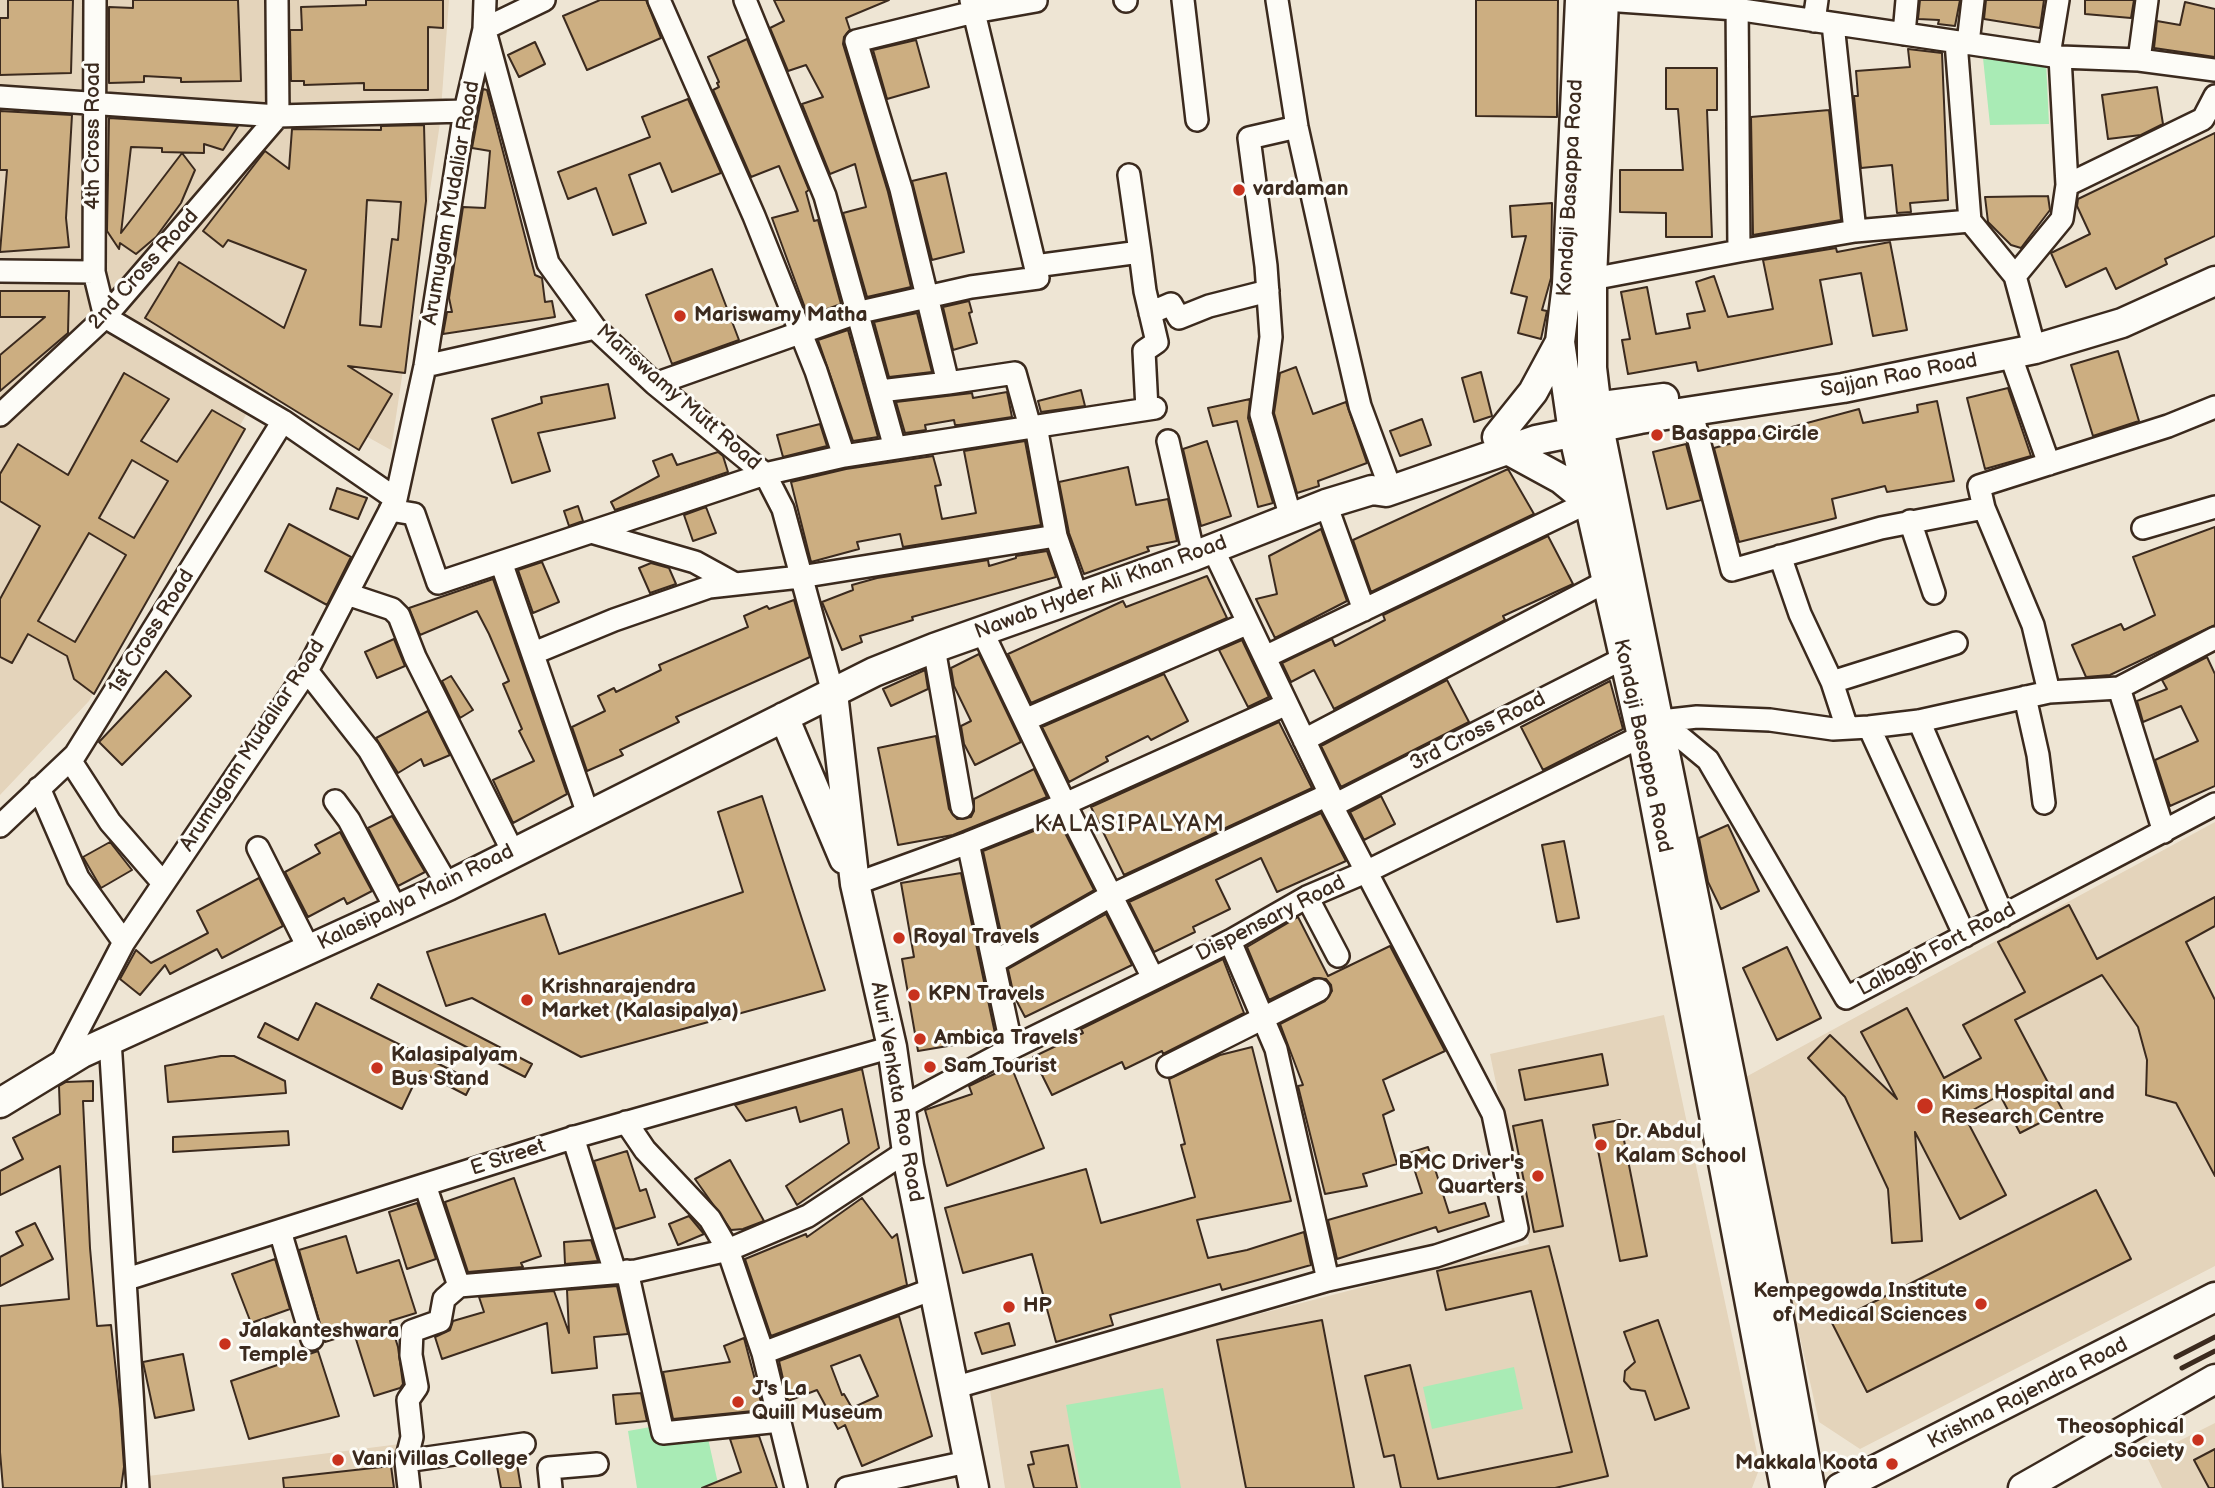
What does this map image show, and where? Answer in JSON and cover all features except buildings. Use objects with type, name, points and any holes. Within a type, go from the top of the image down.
[{"type":"main road","name":"Kondaji Basappa Road","points":[[1580,0],[1567,284],[1560,342],[1585,419],[1777,1307],[1810,1488]]},
{"type":"main road","name":"Kondaji Basappa Road","points":[[1604,0],[1592,278],[1592,368],[1585,419],[1589,502],[1624,658],[1651,729],[1785,1488]]},
{"type":"main road","points":[[1585,419],[2031,335],[2122,307],[2215,266]]},
{"type":"main road","name":"Sajjan Rao Road","points":[[1585,419],[1692,413],[1843,388],[2035,349],[2122,323],[2215,281]]},
{"type":"main road","points":[[1560,342],[1502,443],[1561,479],[1589,502]]},
{"type":"main road","name":"Nawab Hyder Ali Khan Road","points":[[833,693],[874,672],[934,648],[1204,553],[1379,484],[1585,419]]},
{"type":"main road","name":"Kalasipalya Main Road","points":[[0,1103],[60,1065],[110,1040],[448,886],[833,693]]},
{"type":"main road","name":"Aluri Venkata Rao Road","points":[[833,693],[855,884],[892,1047],[907,1151],[970,1475]]},
{"type":"main road","points":[[784,717],[855,884]]},
{"type":"main road","name":"Krishna Rajendra Road","points":[[1840,1488],[2215,1297]]},
{"type":"main road","points":[[2023,1488],[2215,1379]]},
{"type":"street","name":"4th Cross Road","points":[[95,0],[94,272],[106,317]]},
{"type":"street","points":[[277,0],[278,116]]},
{"type":"street","name":"Arumugam Mudaliar Road","points":[[60,1065],[124,942],[307,671],[393,505],[425,366],[465,111],[484,29],[485,0]]},
{"type":"street","points":[[484,29],[544,0]]},
{"type":"street","points":[[659,0],[754,216],[816,371],[844,456]]},
{"type":"street","points":[[746,0],[825,196],[895,448]]},
{"type":"street","points":[[1184,0],[1197,120]]},
{"type":"street","points":[[1277,0],[1297,127],[1379,484]]},
{"type":"street","points":[[1604,0],[1737,5],[1822,15],[1904,34],[2054,56],[2139,60],[2215,70]]},
{"type":"street","points":[[1904,34],[1907,0]]},
{"type":"street","points":[[1973,0],[1962,42],[1970,221],[2015,276],[2031,335]]},
{"type":"street","points":[[2015,276],[2062,219],[2067,185],[2054,56],[2058,0]]},
{"type":"street","points":[[2139,60],[2147,0]]},
{"type":"street","points":[[948,383],[901,190],[856,41],[972,6],[1036,1]]},
{"type":"street","points":[[1737,5],[1739,251]]},
{"type":"street","points":[[655,384],[856,313],[926,297],[1038,278],[972,6]]},
{"type":"street","points":[[1822,15],[1855,231]]},
{"type":"street","name":"Mariswamy Mutt Road","points":[[484,29],[548,262],[596,328],[655,384],[765,474],[783,509],[833,693]]},
{"type":"street","points":[[2067,185],[2203,119],[2215,96]]},
{"type":"street","points":[[0,97],[93,101],[278,116],[465,111]]},
{"type":"street","name":"2nd Cross Road","points":[[0,415],[106,317],[278,116]]},
{"type":"street","points":[[1291,518],[1261,414],[1272,337],[1249,138],[1297,127]]},
{"type":"street","points":[[106,317],[283,421],[393,505],[414,514],[438,583],[765,474],[844,456],[1151,408],[1144,351],[1157,342],[1150,313],[1129,175]]},
{"type":"street","points":[[1592,278],[1855,231],[1970,221]]},
{"type":"street","points":[[1035,266],[1140,252]]},
{"type":"street","points":[[0,271],[94,272]]},
{"type":"street","points":[[1150,313],[1171,304],[1179,318],[1209,306],[1268,291]]},
{"type":"street","points":[[425,366],[596,328]]},
{"type":"street","points":[[2010,354],[2049,464]]},
{"type":"street","points":[[880,391],[1015,373],[1033,427],[1056,536],[1077,597]]},
{"type":"street","points":[[2049,692],[2033,625],[1978,492],[1983,483],[2049,464],[2215,407]]},
{"type":"street","points":[[1692,413],[1732,570],[1910,521],[1984,508]]},
{"type":"street","name":"1st Cross Road","points":[[0,826],[70,760],[283,421]]},
{"type":"street","points":[[953,1388],[1328,1280],[1436,1256],[1517,1229],[1493,1114],[1331,800],[1265,657],[1204,553],[1168,440]]},
{"type":"street","points":[[1265,657],[1589,502]]},
{"type":"street","points":[[1326,504],[1364,610]]},
{"type":"street","points":[[2143,528],[2215,507]]},
{"type":"street","points":[[1910,521],[1934,593]]},
{"type":"street","points":[[591,532],[695,562],[735,584]]},
{"type":"street","points":[[534,653],[614,620],[697,591],[1056,536]]},
{"type":"street","points":[[1780,556],[1800,614],[1832,682],[1847,728]]},
{"type":"street","points":[[500,562],[534,653],[587,814]]},
{"type":"street","points":[[1304,740],[1607,581]]},
{"type":"street","points":[[347,594],[392,609],[399,616],[415,657],[513,852]]},
{"type":"street","points":[[1025,720],[1246,624]]},
{"type":"street","points":[[982,631],[1153,978]]},
{"type":"street","points":[[1651,729],[1709,717],[1847,728],[1919,721],[2049,692],[2119,688],[2215,638]]},
{"type":"street","points":[[1832,682],[1956,643]]},
{"type":"street","points":[[934,648],[962,807]]},
{"type":"street","name":"3rd Cross Road","points":[[995,962],[1112,895],[1331,800],[1624,658]]},
{"type":"street","points":[[307,671],[369,750],[448,886]]},
{"type":"street","points":[[2119,688],[2164,832]]},
{"type":"street","points":[[2025,697],[2038,755],[2043,803]]},
{"type":"street","points":[[855,884],[968,844],[1065,804],[1287,704]]},
{"type":"street","points":[[1919,721],[2003,916]]},
{"type":"street","points":[[1869,727],[1965,936]]},
{"type":"street","name":"Dispensary Road","points":[[902,1107],[1012,1048],[1230,941],[1307,897],[1368,871],[1651,729]]},
{"type":"street","name":"Lalbagh Fort Road","points":[[1651,729],[1708,760],[1846,998],[2215,804]]},
{"type":"street","points":[[70,760],[110,822],[163,883]]},
{"type":"street","points":[[39,788],[78,878],[124,942]]},
{"type":"street","points":[[335,801],[396,909]]},
{"type":"street","points":[[968,844],[1012,1048]]},
{"type":"street","points":[[258,848],[309,949]]},
{"type":"street","points":[[1307,897],[1338,956]]},
{"type":"street","points":[[1230,941],[1276,1049],[1328,1280]]},
{"type":"street","points":[[1168,1066],[1318,990]]},
{"type":"street","points":[[110,1040],[138,1488]]},
{"type":"street","name":"E Street","points":[[127,1279],[573,1138],[892,1047]]},
{"type":"street","points":[[626,1122],[645,1150],[710,1219],[727,1250],[763,1353],[796,1488]]},
{"type":"street","points":[[573,1138],[621,1272],[663,1433],[780,1421]]},
{"type":"street","points":[[409,1488],[406,1461],[412,1437],[408,1400],[417,1387],[411,1355],[412,1331],[440,1321],[444,1299],[459,1286],[621,1272],[727,1250],[808,1216],[907,1151]]},
{"type":"street","points":[[425,1185],[459,1286]]},
{"type":"street","points":[[280,1231],[312,1339]]},
{"type":"street","points":[[763,1353],[933,1289]]},
{"type":"street","points":[[406,1461],[524,1444]]},
{"type":"street","points":[[551,1488],[549,1468],[597,1464]]},
{"type":"street","points":[[847,1488],[970,1475]]},
{"type":"shaded area","points":[[0,0],[449,0],[440,123],[391,450],[265,380],[89,701],[0,795]]},
{"type":"shaded area","points":[[2215,822],[2215,1266],[1860,1449],[1819,1422],[1742,1079]]},
{"type":"shaded area","points":[[1664,1015],[1760,1467],[1752,1488],[1005,1488],[989,1384],[1529,1244],[1490,1054]]},
{"type":"shaded area","name":"Theosophical Society","points":[[2215,1423],[2215,1488],[2162,1488],[2147,1457]]},
{"type":"shaded area","name":"Vani Villas College","points":[[400,1444],[403,1488],[149,1488],[148,1476]]},
{"type":"green space","points":[[1983,58],[2046,62],[2049,124],[1990,125]]},
{"type":"green space","points":[[1514,1367],[1523,1409],[1432,1429],[1423,1387]]},
{"type":"green space","points":[[1163,1388],[1181,1488],[1081,1488],[1066,1405]]},
{"type":"green space","points":[[656,1426],[707,1434],[719,1488],[637,1488],[628,1431]]},
{"type":"railway","points":[[2176,1357],[2215,1337]]},
{"type":"railway","points":[[2182,1368],[2215,1351]]},
{"type":"place","name":"vardaman","points":[[1239,190]]},
{"type":"place","name":"Mariswamy Matha","points":[[680,316]]},
{"type":"place","name":"Basappa Circle","points":[[1657,435]]},
{"type":"place","name":"Royal Travels","points":[[899,938]]},
{"type":"place","name":"KPN Travels","points":[[914,995]]},
{"type":"place","name":"Krishnarajendra Market (Kalasipalya)","points":[[527,1000]]},
{"type":"place","name":"Ambica Travels","points":[[920,1039]]},
{"type":"place","name":"Sam Tourist","points":[[930,1067]]},
{"type":"place","name":"Kalasipalyam Bus Stand","points":[[377,1068]]},
{"type":"place","name":"Kims Hospital and Research Centre","points":[[1925,1106]]},
{"type":"place","name":"Dr. Abdul Kalam School","points":[[1601,1145]]},
{"type":"place","name":"BMC Driver's Quarters","points":[[1538,1176]]},
{"type":"place","name":"Kempegowda Institute of Medical Sciences","points":[[1981,1304]]},
{"type":"place","name":"HP","points":[[1009,1307]]},
{"type":"place","name":"Jalakanteshwara Temple","points":[[225,1344]]},
{"type":"place","name":"J's La Quill Museum","points":[[738,1402]]},
{"type":"place","name":"Theosophical Society","points":[[2198,1440]]},
{"type":"place","name":"Vani Villas College","points":[[338,1460]]},
{"type":"place","name":"Makkala Koota","points":[[1892,1464]]},
{"type":"district","name":"KALASIPALYAM","points":[[1130,825]]}]
